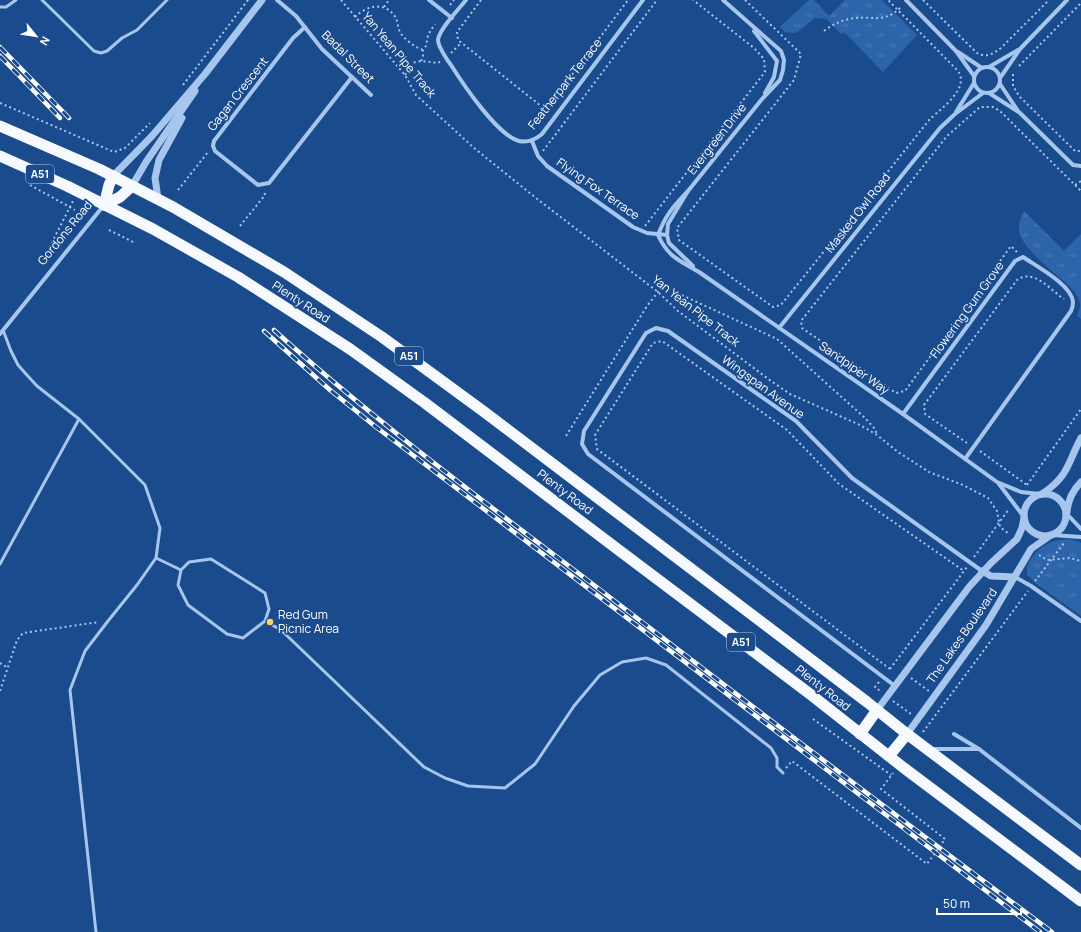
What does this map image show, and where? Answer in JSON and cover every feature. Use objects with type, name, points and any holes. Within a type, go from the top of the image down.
[{"type":"highway","name":"Plenty Road","points":[[0,126],[113,176],[158,199],[252,252],[382,337],[483,411],[907,734],[1081,864]]},
{"type":"highway","name":"Plenty Road","points":[[0,156],[67,186],[153,229],[238,277],[350,349],[425,403],[804,689],[899,764],[1081,901]]},
{"type":"highway","name":"Gordons Road","points":[[104,205],[106,194],[113,176]]},
{"type":"highway","points":[[104,205],[120,197],[132,186]]},
{"type":"highway","points":[[860,734],[877,710]]},
{"type":"highway","points":[[889,756],[907,734]]},
{"type":"street","name":"Gordons Road","points":[[113,176],[152,136],[205,74],[262,0]]},
{"type":"street","name":"Badal Street","points":[[277,0],[296,16],[322,49],[371,95]]},
{"type":"street","points":[[429,0],[452,18]]},
{"type":"street","name":"Featherpark Terrace","points":[[466,0],[443,30],[438,40],[446,57],[475,100],[497,125],[514,139],[520,141],[532,140],[542,134],[643,0]]},
{"type":"street","points":[[723,0],[748,24],[777,60],[774,76],[762,99]]},
{"type":"street","points":[[907,0],[956,51],[974,76],[974,83],[977,90],[990,94],[1020,113]]},
{"type":"street","points":[[1000,78],[1020,49],[1068,0]]},
{"type":"street","points":[[748,24],[775,45],[780,51],[784,60],[784,70],[780,80],[762,99]]},
{"type":"street","name":"Gagan Crescent","points":[[264,185],[258,185],[215,151],[213,146],[214,141],[293,38],[305,27]]},
{"type":"street","points":[[974,76],[982,68],[989,67],[1020,49]]},
{"type":"street","points":[[956,51],[982,68]]},
{"type":"street","points":[[989,67],[996,71],[1000,78],[1000,84],[996,90],[990,94]]},
{"type":"street","name":"Gordons Road","points":[[132,186],[146,162],[205,74]]},
{"type":"street","points":[[264,185],[269,183],[352,77]]},
{"type":"street","points":[[955,114],[974,83]]},
{"type":"street","points":[[1000,84],[1020,113],[1073,165],[1081,166]]},
{"type":"street","points":[[158,199],[155,178],[159,160],[198,86]]},
{"type":"street","points":[[955,114],[983,93]]},
{"type":"street","name":"Evergreen Drive","points":[[688,192],[762,99]]},
{"type":"street","name":"Masked Owl Road","points":[[780,328],[892,186],[940,128],[955,114]]},
{"type":"street","name":"Flying Fox Terrace","points":[[532,140],[538,156],[547,166],[633,227],[658,235],[667,235]]},
{"type":"street","points":[[658,235],[663,221],[670,209],[688,192]]},
{"type":"street","points":[[667,235],[668,224],[688,192]]},
{"type":"street","name":"Gordons Road","points":[[0,334],[104,205]]},
{"type":"street","name":"Sandpiper Way","points":[[658,235],[663,246],[671,255],[699,272],[780,328],[997,482],[1022,492],[1041,494]]},
{"type":"street","name":"Sandpiper Way","points":[[667,235],[675,250],[699,272]]},
{"type":"street","points":[[965,459],[1071,312],[1073,303],[1070,294],[1054,277],[1022,258]]},
{"type":"street","name":"Flowering Gum Grove","points":[[903,414],[1015,261],[1022,258]]},
{"type":"street","name":"Wingspan Avenue","points":[[895,686],[588,454],[582,444],[584,431],[646,333],[656,328],[668,330],[796,421],[852,478],[982,571]]},
{"type":"street","points":[[1081,438],[1064,474],[1051,488],[1035,496],[1026,505],[1024,518],[1026,525],[1037,535],[1070,535],[1081,537]]},
{"type":"street","name":"Sandpiper Way","points":[[997,482],[1024,518]]},
{"type":"street","points":[[1052,535],[1063,527],[1066,521],[1068,502],[1071,495],[1081,482]]},
{"type":"street","points":[[1041,494],[1056,496],[1061,500],[1067,513],[1081,529]]},
{"type":"street","name":"The Lakes Boulevard","points":[[877,710],[982,571],[1017,539],[1022,528],[1024,518]]},
{"type":"street","name":"The Lakes Boulevard","points":[[907,734],[986,625],[1031,549],[1052,535]]},
{"type":"street","points":[[982,571],[991,576],[1015,577],[1031,586],[1081,621]]},
{"type":"street","points":[[954,734],[979,750],[1081,828]]},
{"type":"street","points":[[929,749],[979,750]]},
{"type":"lane","points":[[0,7],[6,8],[16,0]]},
{"type":"lane","points":[[42,0],[94,51],[101,53],[107,51],[122,38],[137,30],[167,0]]},
{"type":"lane","points":[[3,330],[18,365],[37,386],[79,419],[146,485],[160,528],[156,558],[137,586],[85,651],[70,690],[96,932]]},
{"type":"lane","points":[[0,564],[79,419]]},
{"type":"lane","points":[[156,558],[181,570]]},
{"type":"lane","points":[[211,559],[266,593],[269,609],[265,621],[243,638],[226,634],[188,605],[178,585],[181,570],[190,562],[211,559]]},
{"type":"lane","points":[[265,621],[281,630],[424,767],[445,778],[468,786],[505,788],[535,764],[574,706],[600,675],[622,662],[646,658],[666,665],[771,748],[777,758],[778,767],[783,773]]},
{"type":"path","points":[[181,87],[248,0]]},
{"type":"path","name":"Yan Yean Pipe Track","points":[[341,0],[405,75],[416,95],[474,148],[658,292],[678,310],[790,394],[815,406],[844,417],[877,435],[898,452],[929,472],[963,485],[988,498],[997,511],[1000,528],[1017,539]]},
{"type":"path","points":[[384,7],[389,0]]},
{"type":"path","points":[[481,0],[457,32],[458,40],[541,106],[550,104],[628,0]]},
{"type":"path","points":[[538,156],[543,152],[657,0]]},
{"type":"path","points":[[643,231],[646,222],[765,72],[764,58],[754,48],[693,0]]},
{"type":"path","points":[[745,0],[801,54],[794,80],[677,228],[679,240],[773,307],[781,305],[930,119],[958,93],[961,87],[960,73],[888,0]]},
{"type":"path","points":[[824,31],[838,22],[850,18],[876,19],[889,16],[898,10],[907,0]]},
{"type":"path","points":[[923,0],[977,53],[980,55],[992,55],[1001,48],[1049,0]]},
{"type":"path","points":[[1081,3],[1016,68],[1012,75],[1012,86],[1019,96],[1075,151],[1081,151]]},
{"type":"path","points":[[355,17],[369,7],[384,7],[396,18],[401,35],[423,50],[422,61]]},
{"type":"path","points":[[405,75],[414,62],[422,61],[438,63],[461,43]]},
{"type":"path","points":[[0,103],[114,152],[125,148],[154,119]]},
{"type":"path","points":[[1022,258],[1011,246],[905,391],[902,392],[896,393],[802,328],[801,321],[947,136],[980,107],[993,106],[1000,111],[1081,191]]},
{"type":"path","points":[[178,190],[213,146]]},
{"type":"path","points":[[1075,185],[1081,182]]},
{"type":"path","points":[[30,185],[75,210]]},
{"type":"path","points":[[240,226],[265,195],[264,185]]},
{"type":"path","points":[[47,252],[73,201]]},
{"type":"path","points":[[109,230],[135,243]]},
{"type":"path","points":[[973,447],[925,414],[924,405],[1017,280],[1023,276],[1029,276],[1037,279],[1048,286],[1056,294],[1073,303]]},
{"type":"path","points":[[566,436],[647,306],[662,286],[777,339],[865,418],[876,429],[877,435]]},
{"type":"path","points":[[890,669],[597,449],[595,435],[653,343],[662,341],[787,430],[839,484],[964,571]]},
{"type":"path","points":[[980,445],[980,452],[1027,485]]},
{"type":"path","points":[[917,741],[1070,535]]},
{"type":"path","points":[[1031,549],[1044,559],[1051,561],[1070,558],[1081,561]]},
{"type":"path","points":[[0,691],[17,640],[23,633],[108,621]]},
{"type":"path","points":[[0,663],[8,668]]},
{"type":"path","points":[[892,666],[905,673],[929,692],[933,699],[942,706]]},
{"type":"path","points":[[888,696],[927,727]]},
{"type":"path","points":[[812,719],[848,743],[891,775]]},
{"type":"path","points":[[783,773],[792,761],[927,864],[945,839],[881,789],[899,764]]},
{"type":"green space","points":[[809,0],[814,0],[829,16],[845,0],[882,0],[917,35],[883,72],[845,33],[841,34],[827,19],[815,18],[796,33],[785,32],[780,27]]},
{"type":"green space","points":[[1024,211],[1064,251],[1081,234],[1081,319],[1077,316],[1080,306],[1078,298],[1074,292],[1032,252],[1022,238],[1019,232],[1019,227]]},
{"type":"green space","points":[[1066,539],[1081,543],[1081,616],[1034,582],[1027,574],[1028,564],[1037,551],[1052,542]]},
{"type":"railway","points":[[0,47],[69,118]]},
{"type":"railway","points":[[0,56],[60,118]]},
{"type":"railway","points":[[274,330],[393,431],[475,495],[1052,932]]},
{"type":"railway","points":[[264,331],[330,390],[376,427],[1040,932]]},
{"type":"place","name":"Red Gum Picnic Area","points":[[270,622]]}]
